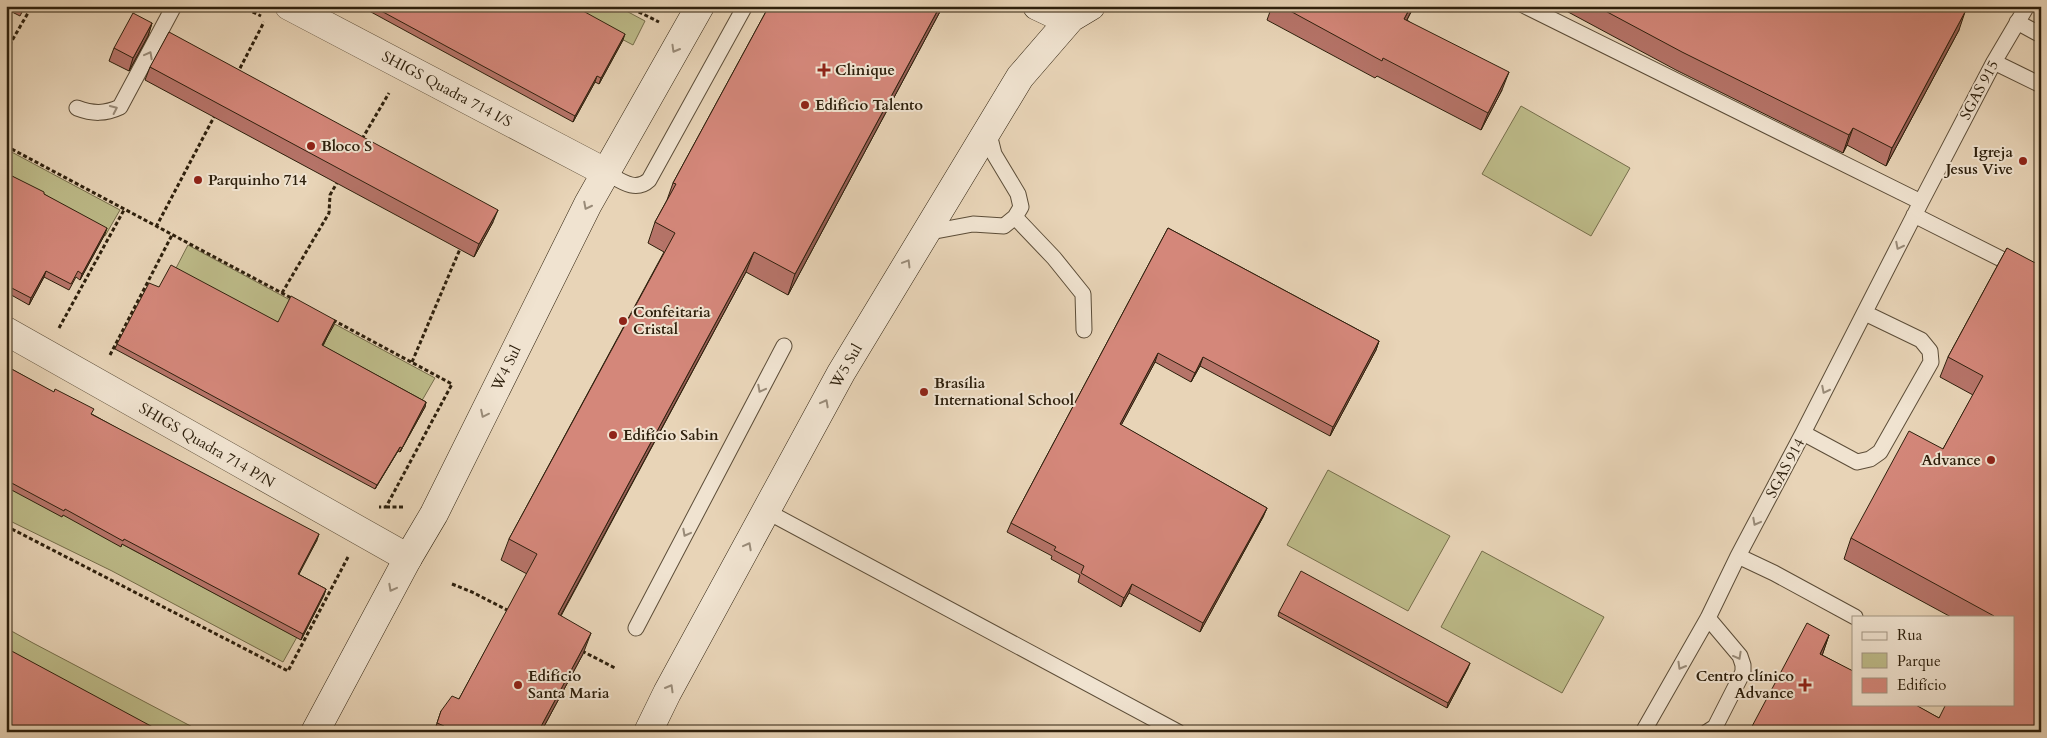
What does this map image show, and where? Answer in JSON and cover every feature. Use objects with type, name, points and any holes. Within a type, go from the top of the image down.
[{"type":"main road","name":"SHIGS Quadra 714 I/S","points":[[289,6],[606,172]]},
{"type":"main road","name":"W4 Sul","points":[[315,732],[408,558],[434,514],[606,172],[700,6]]},
{"type":"main road","points":[[1037,6],[1056,15],[1081,12]]},
{"type":"main road","name":"W5 Sul","points":[[648,732],[667,692],[841,374],[925,234],[1020,78],[1081,12]]},
{"type":"main road","name":"SHIGS Quadra 714 P/N","points":[[6,331],[408,558]]},
{"type":"lane","points":[[77,108],[91,113],[108,113],[120,107],[174,6]]},
{"type":"lane","points":[[606,172],[634,187],[644,185],[649,180],[745,6]]},
{"type":"lane","points":[[1525,6],[1918,209],[2041,279]]},
{"type":"lane","name":"SGAS 915","points":[[1918,209],[1994,62],[2026,6]]},
{"type":"lane","points":[[2017,22],[2041,35]]},
{"type":"lane","points":[[1994,62],[2041,85]]},
{"type":"lane","points":[[925,234],[973,224],[1004,226],[1015,217],[1021,207],[1018,194],[994,154],[988,130]]},
{"type":"lane","name":"SGAS 914","points":[[1643,732],[1708,618],[1738,556],[1804,433],[1918,209]]},
{"type":"lane","points":[[1015,217],[1054,258],[1083,294],[1084,330]]},
{"type":"lane","points":[[1804,433],[1858,462],[1870,459],[1880,452],[1931,362],[1930,351],[1921,340],[1864,313]]},
{"type":"lane","points":[[636,628],[784,346]]},
{"type":"lane","points":[[766,511],[1178,732]]},
{"type":"lane","points":[[1738,556],[1774,573],[1853,616]]},
{"type":"lane","points":[[1707,732],[1715,727],[1743,672],[1740,656],[1708,618]]},
{"type":"path","points":[[6,51],[32,6]]},
{"type":"path","points":[[235,77],[266,19],[242,6]]},
{"type":"path","points":[[358,146],[392,88]]},
{"type":"path","points":[[156,227],[218,110]]},
{"type":"path","points":[[6,146],[299,302]]},
{"type":"path","points":[[282,293],[329,213],[330,195],[340,176]]},
{"type":"path","points":[[58,330],[124,210]]},
{"type":"path","points":[[109,357],[172,235]]},
{"type":"path","points":[[412,362],[460,249]]},
{"type":"path","points":[[332,320],[452,384],[386,507]]},
{"type":"path","points":[[373,507],[405,506],[411,504]]},
{"type":"path","points":[[6,526],[288,671],[351,551]]},
{"type":"path","points":[[452,584],[472,592],[516,615]]},
{"type":"path","points":[[574,646],[615,668]]},
{"type":"green space","points":[[559,6],[617,6],[645,21],[633,45]]},
{"type":"green space","points":[[1521,106],[1630,168],[1591,236],[1482,174]]},
{"type":"green space","points":[[6,149],[120,210],[105,236],[6,182]]},
{"type":"green space","points":[[188,245],[435,378],[420,404],[174,272]]},
{"type":"green space","points":[[1328,470],[1450,536],[1408,611],[1287,545]]},
{"type":"green space","points":[[6,484],[297,637],[283,662],[112,571],[6,519]]},
{"type":"green space","points":[[1482,551],[1604,617],[1562,693],[1441,627]]},
{"type":"green space","points":[[6,628],[202,732],[149,732],[6,657]]},
{"type":"building","points":[[372,6],[574,6],[625,34],[601,78],[597,76],[575,116]]},
{"type":"building","points":[[769,6],[940,6],[795,274],[754,252],[558,614],[591,633],[538,732],[441,732],[444,726],[437,723],[441,711],[452,696],[459,699],[537,554],[509,539],[675,233],[655,222],[676,184],[673,183]]},
{"type":"building","points":[[1281,6],[1411,6],[1404,19],[1509,72],[1488,113],[1383,58],[1382,61]]},
{"type":"building","points":[[1596,6],[1953,6],[1965,12],[1892,148],[1853,128],[1849,135],[1682,52]]},
{"type":"building","points":[[133,13],[152,23],[133,58],[114,48]]},
{"type":"building","points":[[169,32],[498,210],[479,244],[150,67]]},
{"type":"building","points":[[6,173],[107,228],[82,274],[78,271],[71,284],[46,271],[31,298],[6,285]]},
{"type":"building","points":[[1168,228],[1379,341],[1333,427],[1203,357],[1195,373],[1158,353],[1120,424],[1267,508],[1203,623],[1132,584],[1124,598],[1081,573],[1084,566],[1054,550],[1056,547],[1011,523]]},
{"type":"building","name":"Advance","points":[[2007,248],[2041,266],[2041,732],[1749,732],[1807,623],[1829,635],[1820,654],[1852,670],[1852,706],[1918,706],[1939,718],[1945,706],[2014,706],[2014,616],[1994,616],[1851,538],[1909,431],[1943,449],[1983,376],[1948,357]]},
{"type":"building","points":[[171,265],[278,322],[291,296],[335,320],[322,345],[426,402],[402,448],[400,447],[377,485],[117,344],[149,283],[159,287]]},
{"type":"building","points":[[6,366],[54,392],[55,389],[94,409],[91,414],[319,534],[298,574],[326,589],[303,634],[124,539],[123,541],[65,509],[64,511],[6,480]]},
{"type":"building","points":[[1301,571],[1470,663],[1448,703],[1279,612]]},
{"type":"building","points":[[6,648],[162,732],[6,732]]},
{"type":"place","name":"Clinique","points":[[824,70]]},
{"type":"place","name":"Edifício Talento","points":[[805,105]]},
{"type":"place","name":"Bloco S","points":[[311,146]]},
{"type":"place","name":"Igreja Jesus Vive","points":[[2023,161]]},
{"type":"place","name":"Parquinho 714","points":[[198,180]]},
{"type":"place","name":"Confeitaria Cristal","points":[[623,321]]},
{"type":"place","name":"Brasília International School","points":[[924,392]]},
{"type":"place","name":"Edifício Sabin","points":[[613,435]]},
{"type":"place","name":"Advance","points":[[1991,460]]},
{"type":"place","name":"Edifício Santa Maria","points":[[518,685]]},
{"type":"place","name":"Centro clínico Advance","points":[[1805,685]]}]
